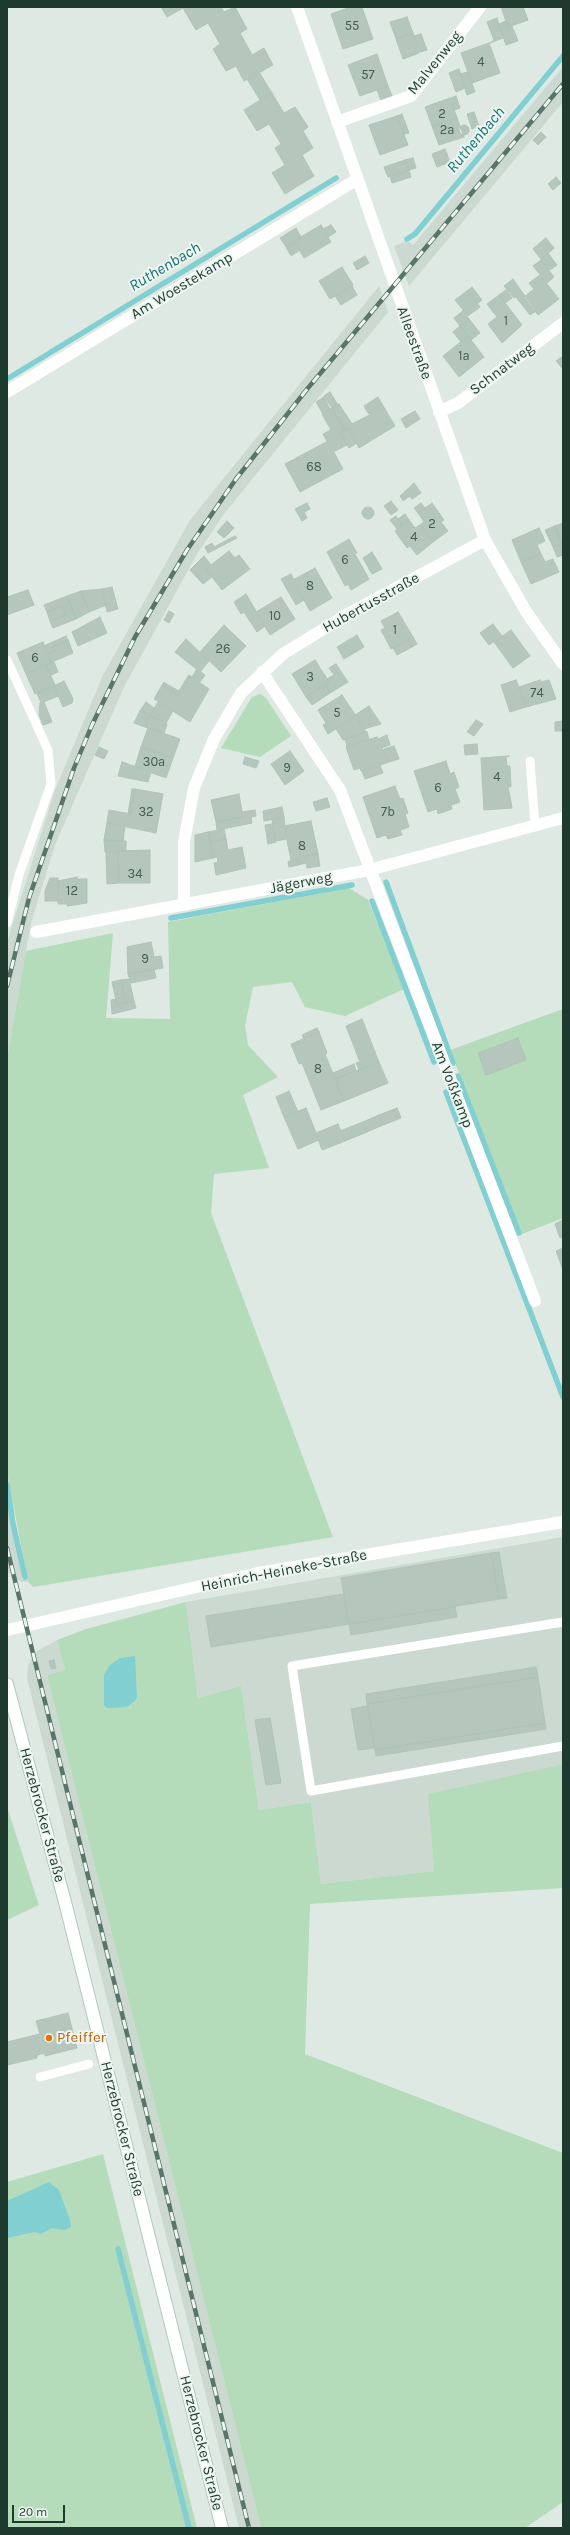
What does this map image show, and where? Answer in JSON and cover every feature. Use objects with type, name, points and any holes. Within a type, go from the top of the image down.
[{"type":"street","name":"Alleestraße","points":[[297,7],[356,180],[485,540],[527,613],[563,664]]},
{"type":"street","name":"Malvenweg","points":[[337,122],[411,96],[480,7]]},
{"type":"street","name":"Am Woestekamp","points":[[7,392],[356,180]]},
{"type":"street","name":"Schnatweg","points":[[439,412],[458,403],[563,323]]},
{"type":"street","name":"Hubertusstraße","points":[[184,905],[184,842],[194,788],[214,739],[241,693],[283,654],[346,615],[485,540]]},
{"type":"street","points":[[262,672],[340,790],[369,870]]},
{"type":"street","name":"Jägerweg","points":[[36,932],[369,870],[563,818]]},
{"type":"street","name":"Am Voßkamp","points":[[369,870],[535,1300]]},
{"type":"street","name":"Heinrich-Heineke-Straße","points":[[7,1630],[258,1573],[563,1522]]},
{"type":"street","name":"Herzebrocker Straße","points":[[7,1684],[66,1906],[222,2528]]},
{"type":"lane","points":[[7,660],[48,750],[51,784],[19,875],[7,923]]},
{"type":"lane","points":[[530,761],[535,826]]},
{"type":"lane","points":[[563,1622],[292,1666],[311,1791],[563,1746]]},
{"type":"lane","points":[[40,2077],[89,2064]]},
{"type":"shaded area","points":[[563,67],[563,102],[409,286],[394,246],[407,241],[413,245]]},
{"type":"shaded area","points":[[379,286],[388,312],[224,514],[197,554],[124,687],[55,845],[31,923],[7,1058],[7,945],[11,929],[55,790],[103,675],[190,520]]},
{"type":"shaded area","points":[[7,1472],[28,1582],[21,1582],[7,1572]]},
{"type":"shaded area","points":[[563,1537],[563,1764],[429,1794],[434,1871],[321,1884],[311,1802],[259,1810],[241,1686],[198,1698],[186,1602]]},
{"type":"shaded area","points":[[57,1640],[65,1670],[47,1675],[261,2528],[239,2528],[27,1678],[28,1665],[35,1652]]},
{"type":"green space","points":[[260,694],[266,698],[291,736],[260,757],[221,748],[252,697]]},
{"type":"green space","points":[[349,888],[368,900],[404,989],[345,1016],[305,1007],[292,982],[253,987],[245,1026],[248,1045],[278,1077],[243,1095],[269,1168],[214,1174],[211,1213],[333,1537],[33,1587],[28,1582],[7,1472],[7,1058],[26,951],[113,933],[106,1018],[170,1019],[168,922]]},
{"type":"green space","points":[[563,1009],[563,1218],[522,1234],[450,1050]]},
{"type":"green space","points":[[186,1602],[198,1698],[241,1686],[259,1810],[311,1802],[321,1884],[434,1871],[428,1794],[563,1764],[563,1888],[310,1904],[305,2054],[563,2153],[563,2502],[525,2528],[261,2528],[47,1675],[65,1670],[57,1640],[86,1629]]},
{"type":"green space","points":[[7,1807],[39,1905],[7,1920]]},
{"type":"green space","points":[[103,2154],[197,2528],[7,2528],[7,2182]]},
{"type":"water","points":[[135,1656],[137,1697],[135,1701],[127,1707],[107,1708],[104,1705],[104,1675],[110,1665],[120,1658]]},
{"type":"water","points":[[49,2182],[59,2190],[70,2220],[71,2227],[65,2230],[52,2228],[41,2234],[34,2232],[7,2238],[7,2201]]},
{"type":"building","points":[[161,7],[185,7],[167,17]]},
{"type":"building","points":[[221,7],[224,12],[235,7],[247,29],[240,33],[252,55],[264,48],[273,65],[244,81],[236,66],[226,71],[213,49],[220,44],[208,23],[196,30],[183,8]]},
{"type":"building","points":[[351,7],[362,7],[373,39],[343,49],[331,14]]},
{"type":"building","points":[[501,7],[523,7],[528,20],[508,27]]},
{"type":"building","points":[[407,17],[413,33],[396,39],[390,22]]},
{"type":"building","points":[[497,18],[503,38],[490,43],[494,40],[487,22]]},
{"type":"building","points":[[506,21],[508,27],[512,26],[518,41],[506,45],[499,24]]},
{"type":"building","points":[[413,33],[419,53],[403,59],[396,39]]},
{"type":"building","points":[[421,34],[427,50],[420,52],[414,36]]},
{"type":"building","points":[[489,43],[500,73],[472,83],[461,53]]},
{"type":"building","points":[[377,54],[388,86],[360,96],[348,65]]},
{"type":"building","points":[[459,69],[465,88],[456,92],[449,73]]},
{"type":"building","points":[[259,72],[272,93],[260,100],[247,79]]},
{"type":"building","points":[[468,72],[475,92],[467,95],[460,74]]},
{"type":"building","points":[[388,86],[392,96],[381,100],[377,90]]},
{"type":"building","points":[[272,93],[284,113],[295,107],[308,127],[303,131],[313,148],[302,155],[314,176],[285,194],[272,173],[285,165],[275,148],[281,144],[269,124],[257,131],[244,110]]},
{"type":"building","points":[[456,96],[460,108],[454,110],[449,99]]},
{"type":"building","points":[[450,98],[457,118],[432,126],[425,107]]},
{"type":"building","points":[[474,112],[479,126],[472,129],[467,114]]},
{"type":"building","points":[[402,114],[409,133],[404,134],[397,116]]},
{"type":"building","points":[[397,116],[408,145],[380,155],[369,125]]},
{"type":"building","points":[[457,118],[464,137],[439,145],[432,126]]},
{"type":"building","points":[[462,125],[466,125],[468,126],[468,134],[462,135],[459,132],[459,128]]},
{"type":"building","points":[[541,132],[546,137],[538,145],[533,140]]},
{"type":"building","points":[[445,149],[450,162],[437,167],[432,154]]},
{"type":"building","points":[[413,158],[416,168],[409,170],[405,160]]},
{"type":"building","points":[[405,160],[409,170],[388,177],[384,167]]},
{"type":"building","points":[[409,170],[411,177],[392,183],[390,176]]},
{"type":"building","points":[[556,177],[561,183],[553,190],[548,184]]},
{"type":"building","points":[[321,225],[331,242],[304,258],[294,241]]},
{"type":"building","points":[[331,225],[336,232],[328,237],[323,229]]},
{"type":"building","points":[[296,228],[301,237],[286,247],[280,238]]},
{"type":"building","points":[[546,238],[554,248],[552,250],[543,240]]},
{"type":"building","points":[[543,240],[552,250],[541,259],[533,249]]},
{"type":"building","points":[[295,242],[300,250],[291,256],[286,247]]},
{"type":"building","points":[[548,253],[557,265],[550,270],[541,259]]},
{"type":"building","points":[[365,256],[369,263],[357,270],[353,263]]},
{"type":"building","points":[[541,260],[554,277],[547,283],[533,266]]},
{"type":"building","points":[[342,267],[353,285],[330,299],[319,281]]},
{"type":"building","points":[[540,275],[559,299],[538,315],[524,297],[534,289],[529,283]]},
{"type":"building","points":[[513,279],[522,292],[514,298],[504,286]]},
{"type":"building","points":[[352,286],[357,295],[341,305],[335,296]]},
{"type":"building","points":[[472,287],[482,300],[477,304],[467,291]]},
{"type":"building","points":[[506,290],[512,298],[505,303],[499,295]]},
{"type":"building","points":[[467,291],[480,307],[468,316],[455,300]]},
{"type":"building","points":[[522,292],[536,311],[530,315],[516,297]]},
{"type":"building","points":[[499,295],[522,325],[502,343],[488,324],[497,317],[487,304]]},
{"type":"building","points":[[463,311],[469,319],[460,326],[454,318]]},
{"type":"building","points":[[469,319],[480,333],[471,340],[460,326]]},
{"type":"building","points":[[460,326],[468,336],[461,342],[453,332]]},
{"type":"building","points":[[468,336],[484,357],[459,377],[443,356]]},
{"type":"building","points":[[563,356],[563,369],[556,361]]},
{"type":"building","points":[[330,392],[338,405],[332,408],[324,396]]},
{"type":"building","points":[[324,397],[330,409],[323,414],[316,402]]},
{"type":"building","points":[[378,397],[382,404],[368,413],[364,406]]},
{"type":"building","points":[[339,404],[352,424],[383,408],[382,404],[395,426],[359,448],[348,428],[345,430],[332,408]]},
{"type":"building","points":[[381,405],[383,408],[369,414],[368,413]]},
{"type":"building","points":[[332,408],[345,430],[340,433],[347,445],[333,452],[323,434],[331,430],[322,414]]},
{"type":"building","points":[[415,411],[420,419],[406,428],[401,419]]},
{"type":"building","points":[[348,428],[357,443],[349,448],[340,433]]},
{"type":"building","points":[[328,441],[343,469],[300,492],[285,464]]},
{"type":"building","points":[[414,483],[421,493],[412,499],[410,496],[403,501],[400,496]]},
{"type":"building","points":[[391,501],[398,510],[391,515],[384,506]]},
{"type":"building","points":[[307,503],[310,509],[304,512],[307,518],[302,521],[295,509]]},
{"type":"building","points":[[421,503],[425,508],[418,513],[414,508]]},
{"type":"building","points":[[432,503],[444,520],[441,522],[448,531],[433,542],[420,525],[424,522],[418,513]]},
{"type":"building","points":[[366,507],[370,507],[374,513],[370,519],[366,519],[362,515],[362,511]]},
{"type":"building","points":[[405,514],[409,520],[402,525],[398,519]]},
{"type":"building","points":[[396,516],[402,525],[397,529],[390,520]]},
{"type":"building","points":[[409,520],[415,528],[420,525],[433,542],[417,555],[410,546],[407,548],[395,531]]},
{"type":"building","points":[[227,521],[234,528],[224,538],[217,532]]},
{"type":"building","points":[[563,523],[563,543],[562,544],[555,526]]},
{"type":"building","points":[[555,526],[562,544],[553,547],[545,530]]},
{"type":"building","points":[[539,528],[545,541],[537,545],[541,554],[521,562],[512,540]]},
{"type":"building","points":[[235,536],[237,538],[208,553],[205,547],[212,543],[214,547]]},
{"type":"building","points":[[349,539],[357,553],[355,554],[369,579],[351,590],[348,584],[345,586],[327,552]]},
{"type":"building","points":[[562,544],[563,555],[557,557],[553,547]]},
{"type":"building","points":[[229,551],[235,558],[239,555],[250,569],[222,590],[206,569]]},
{"type":"building","points":[[372,552],[382,569],[372,574],[363,558]]},
{"type":"building","points":[[541,554],[545,562],[553,559],[559,572],[531,584],[521,562]]},
{"type":"building","points":[[204,556],[211,565],[206,569],[212,577],[203,584],[190,570]]},
{"type":"building","points":[[315,568],[332,598],[310,611],[293,580]]},
{"type":"building","points":[[291,574],[304,600],[296,605],[281,579]]},
{"type":"building","points":[[112,587],[118,609],[107,612],[102,589]]},
{"type":"building","points":[[102,589],[106,605],[89,612],[81,591]]},
{"type":"building","points":[[28,590],[34,605],[7,615],[7,597]]},
{"type":"building","points":[[81,591],[89,612],[76,619],[67,596]]},
{"type":"building","points":[[246,594],[265,626],[257,632],[244,612],[241,614],[234,602]]},
{"type":"building","points":[[67,596],[76,619],[53,628],[50,621],[66,615],[62,606],[47,612],[44,605]]},
{"type":"building","points":[[281,597],[295,619],[270,635],[256,612]]},
{"type":"building","points":[[62,606],[66,615],[50,621],[47,612]]},
{"type":"building","points":[[169,611],[174,614],[169,623],[164,620]]},
{"type":"building","points":[[398,612],[413,637],[391,649],[381,630],[385,628],[381,621]]},
{"type":"building","points":[[100,617],[107,633],[78,646],[72,632]]},
{"type":"building","points":[[493,624],[502,636],[489,645],[480,633]]},
{"type":"building","points":[[224,625],[246,646],[221,672],[200,652]]},
{"type":"building","points":[[511,630],[530,656],[513,668],[494,642]]},
{"type":"building","points":[[357,635],[364,647],[344,659],[337,647]]},
{"type":"building","points":[[66,636],[68,640],[53,647],[55,651],[48,654],[44,646]]},
{"type":"building","points":[[413,637],[417,644],[412,647],[408,639]]},
{"type":"building","points":[[186,639],[209,661],[200,672],[175,652]]},
{"type":"building","points":[[408,639],[412,647],[397,655],[393,648]]},
{"type":"building","points":[[68,640],[73,653],[52,662],[48,654],[55,651],[53,647]]},
{"type":"building","points":[[43,642],[52,662],[26,674],[17,653]]},
{"type":"building","points":[[315,660],[329,682],[306,697],[292,674]]},
{"type":"building","points":[[54,662],[58,672],[51,675],[46,665]]},
{"type":"building","points":[[336,664],[348,682],[330,693],[325,685],[329,682],[327,679],[334,675],[329,668]]},
{"type":"building","points":[[46,665],[55,685],[35,694],[26,674]]},
{"type":"building","points":[[197,669],[205,675],[200,682],[192,677]]},
{"type":"building","points":[[189,675],[209,689],[190,722],[154,699],[164,682],[163,686],[179,696],[190,677]]},
{"type":"building","points":[[188,676],[190,677],[179,696],[163,686],[165,683],[179,691]]},
{"type":"building","points":[[516,680],[526,707],[510,712],[501,685]]},
{"type":"building","points":[[540,680],[541,682],[549,680],[556,699],[526,707],[519,687]]},
{"type":"building","points":[[64,681],[73,699],[72,703],[63,707],[54,686]]},
{"type":"building","points":[[325,685],[330,693],[312,705],[306,697]]},
{"type":"building","points":[[54,686],[58,696],[41,703],[37,693]]},
{"type":"building","points":[[342,695],[356,716],[328,734],[323,725],[326,723],[318,710]]},
{"type":"building","points":[[44,702],[52,722],[43,725],[39,715],[40,703]]},
{"type":"building","points":[[146,702],[154,708],[150,716],[140,711]]},
{"type":"building","points":[[158,702],[173,711],[166,723],[150,716]]},
{"type":"building","points":[[369,706],[381,724],[364,729],[355,715]]},
{"type":"building","points":[[140,711],[150,716],[148,720],[138,715]]},
{"type":"building","points":[[138,715],[148,720],[145,727],[134,723]]},
{"type":"building","points":[[150,716],[167,724],[164,733],[145,727]]},
{"type":"building","points":[[356,716],[366,732],[343,740],[336,729]]},
{"type":"building","points":[[476,720],[483,724],[474,736],[467,732]]},
{"type":"building","points":[[563,721],[563,731],[555,731],[555,722]]},
{"type":"building","points":[[148,728],[180,739],[173,758],[141,747]]},
{"type":"building","points":[[367,732],[369,739],[347,747],[345,739]]},
{"type":"building","points":[[387,735],[390,745],[381,748],[378,739]]},
{"type":"building","points":[[377,737],[389,762],[361,771],[360,768],[354,770],[346,747]]},
{"type":"building","points":[[477,744],[478,754],[465,755],[464,745]]},
{"type":"building","points":[[394,746],[399,759],[389,762],[384,749]]},
{"type":"building","points":[[99,747],[108,751],[104,759],[95,755]]},
{"type":"building","points":[[141,747],[173,758],[166,778],[135,767]]},
{"type":"building","points":[[290,751],[304,771],[285,785],[271,764]]},
{"type":"building","points":[[509,756],[506,757],[507,766],[510,766],[511,787],[508,787],[512,808],[484,810],[481,758]]},
{"type":"building","points":[[245,757],[259,761],[256,768],[243,764]]},
{"type":"building","points":[[446,761],[450,774],[454,772],[459,787],[455,789],[460,802],[451,805],[452,809],[438,814],[437,809],[428,812],[414,771]]},
{"type":"building","points":[[122,762],[151,772],[148,782],[118,776]]},
{"type":"building","points":[[380,765],[383,773],[365,779],[362,771]]},
{"type":"building","points":[[395,786],[400,799],[403,798],[408,813],[405,814],[409,827],[400,830],[402,835],[388,839],[386,835],[377,838],[363,797]]},
{"type":"building","points":[[132,789],[135,789],[131,814],[128,814]]},
{"type":"building","points":[[135,789],[163,794],[156,833],[107,823],[109,810],[131,814]]},
{"type":"building","points":[[239,794],[243,817],[216,822],[211,800]]},
{"type":"building","points":[[327,798],[330,807],[316,811],[313,802]]},
{"type":"building","points":[[282,807],[284,817],[264,821],[263,811]]},
{"type":"building","points":[[255,810],[256,816],[251,817],[252,823],[217,830],[216,822],[243,817],[242,812]]},
{"type":"building","points":[[284,817],[286,839],[276,841],[272,820]]},
{"type":"building","points":[[311,821],[318,854],[305,856],[306,863],[298,865],[298,860],[288,862],[291,860],[284,826]]},
{"type":"building","points":[[107,823],[125,826],[123,841],[104,840]]},
{"type":"building","points":[[272,824],[276,842],[268,844],[265,825]]},
{"type":"building","points":[[224,829],[226,839],[210,842],[208,832]]},
{"type":"building","points":[[208,832],[213,858],[195,862],[195,835]]},
{"type":"building","points":[[226,839],[228,850],[242,847],[246,868],[216,875],[214,863],[218,862],[217,857],[213,858],[210,842]]},
{"type":"building","points":[[104,840],[126,841],[126,851],[105,852]]},
{"type":"building","points":[[150,850],[150,883],[119,883],[118,851]]},
{"type":"building","points":[[106,852],[118,852],[119,883],[107,884]]},
{"type":"building","points":[[318,854],[320,866],[307,868],[305,856]]},
{"type":"building","points":[[298,860],[298,865],[289,867],[288,862]]},
{"type":"building","points":[[77,877],[77,879],[87,879],[87,903],[67,906],[67,904],[58,904],[58,881]]},
{"type":"building","points":[[50,878],[58,878],[58,901],[45,901],[45,891]]},
{"type":"building","points":[[151,942],[154,957],[161,956],[163,968],[128,974],[127,947]]},
{"type":"building","points":[[154,969],[156,978],[131,983],[128,974]]},
{"type":"building","points":[[129,979],[134,1001],[125,1003],[121,980]]},
{"type":"building","points":[[121,980],[125,1003],[117,1005],[112,982]]},
{"type":"building","points":[[116,999],[117,1005],[134,1001],[136,1008],[112,1014],[111,1000]]},
{"type":"building","points":[[362,1019],[379,1062],[359,1070],[356,1063],[360,1062],[346,1026]]},
{"type":"building","points":[[317,1028],[319,1032],[304,1039],[302,1035]]},
{"type":"building","points":[[319,1032],[327,1053],[325,1054],[344,1101],[321,1110],[302,1063],[299,1064],[291,1044]]},
{"type":"building","points":[[518,1038],[526,1060],[486,1075],[478,1053]]},
{"type":"building","points":[[379,1062],[388,1083],[344,1101],[335,1079]]},
{"type":"building","points":[[354,1064],[356,1071],[335,1079],[333,1073]]},
{"type":"building","points":[[289,1091],[298,1112],[284,1117],[276,1097]]},
{"type":"building","points":[[306,1108],[319,1140],[298,1149],[284,1117]]},
{"type":"building","points":[[397,1108],[401,1118],[383,1125],[379,1115]]},
{"type":"building","points":[[379,1115],[383,1125],[367,1132],[363,1122]]},
{"type":"building","points":[[363,1122],[367,1132],[345,1141],[340,1131]]},
{"type":"building","points":[[338,1124],[345,1141],[322,1150],[316,1133]]},
{"type":"building","points":[[563,1220],[563,1237],[560,1238],[555,1224]]},
{"type":"building","points":[[563,1248],[563,1270],[556,1251]]},
{"type":"building","points":[[499,1552],[502,1570],[494,1571],[491,1553]]},
{"type":"building","points":[[491,1553],[499,1599],[349,1624],[341,1578]]},
{"type":"building","points":[[502,1570],[507,1598],[499,1599],[494,1571]]},
{"type":"building","points":[[344,1594],[349,1624],[211,1647],[206,1616]]},
{"type":"building","points":[[455,1607],[457,1617],[351,1635],[349,1624]]},
{"type":"building","points":[[54,1660],[56,1668],[51,1669],[49,1661]]},
{"type":"building","points":[[536,1667],[538,1677],[367,1704],[366,1694]]},
{"type":"building","points":[[538,1677],[545,1723],[375,1750],[367,1704]]},
{"type":"building","points":[[368,1706],[374,1748],[358,1750],[351,1709]]},
{"type":"building","points":[[270,1718],[281,1783],[266,1785],[255,1720]]},
{"type":"building","points":[[545,1723],[546,1729],[376,1756],[375,1750]]},
{"type":"building","name":"Pfeiffer","points":[[68,2013],[77,2048],[45,2056],[45,2053],[37,2055],[37,2058],[7,2065],[7,2042],[40,2034],[36,2021]]},
{"type":"waterway","name":"Ruthenbach","points":[[407,239],[415,234],[563,56]]},
{"type":"waterway","name":"Ruthenbach","points":[[7,379],[336,178]]},
{"type":"waterway","points":[[386,882],[453,1063]]},
{"type":"waterway","points":[[171,918],[352,885]]},
{"type":"waterway","points":[[372,901],[434,1062]]},
{"type":"waterway","points":[[458,1076],[519,1233]]},
{"type":"waterway","points":[[446,1092],[563,1397]]},
{"type":"waterway","points":[[7,1485],[13,1524],[25,1577]]},
{"type":"waterway","points":[[118,2249],[189,2528]]},
{"type":"railway","points":[[7,986],[29,898],[74,768],[92,725],[135,637],[187,550],[236,479],[308,388],[563,84]]},
{"type":"railway","points":[[7,1548],[249,2528]]},
{"type":"place","name":"Pfeiffer","points":[[49,2038]]}]
